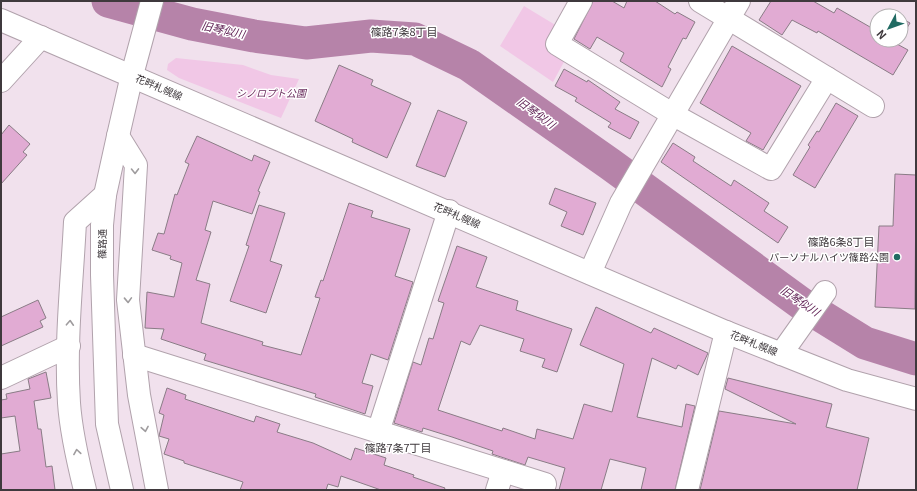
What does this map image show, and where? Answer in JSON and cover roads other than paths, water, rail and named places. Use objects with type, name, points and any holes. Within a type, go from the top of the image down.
[{"type":"street","name":"篠路通","points":[[122,490],[107,424],[102,275],[102,225],[105,195],[118,136],[132,75],[152,1]]},
{"type":"street","points":[[581,1],[557,44],[672,114],[771,169],[827,78]]},
{"type":"street","points":[[700,1],[734,9],[827,78],[873,106]]},
{"type":"street","points":[[590,273],[623,198],[734,9]]},
{"type":"street","name":"花畔札幌線","points":[[1,20],[132,75],[726,332],[847,380],[916,399]]},
{"type":"street","points":[[1,81],[41,37]]},
{"type":"street","points":[[118,136],[136,165],[128,300],[139,395],[161,488]]},
{"type":"street","points":[[85,490],[80,470],[69,403],[69,346],[75,222],[105,195]]},
{"type":"street","points":[[378,432],[449,212]]},
{"type":"street","points":[[781,354],[825,292]]},
{"type":"street","points":[[686,490],[726,332]]},
{"type":"street","points":[[1,378],[69,346]]},
{"type":"street","points":[[134,355],[378,432],[500,481],[545,484]]},
{"type":"waterway","name":"旧琴似川","points":[[108,1],[192,24],[254,36],[306,43],[371,36],[415,39],[469,65],[610,164],[802,304],[865,343],[916,359]]},
{"type":"place","name":"パーソナルハイツ篠路公園","points":[[897,257]]},
{"type":"district","name":"篠路7条8丁目","points":[[404,32]]},
{"type":"district","name":"篠路6条8丁目","points":[[841,242]]},
{"type":"district","name":"篠路7条7丁目","points":[[398,448]]},
{"type":"park label","name":"シノロプト公園","points":[[271,93]]}]
